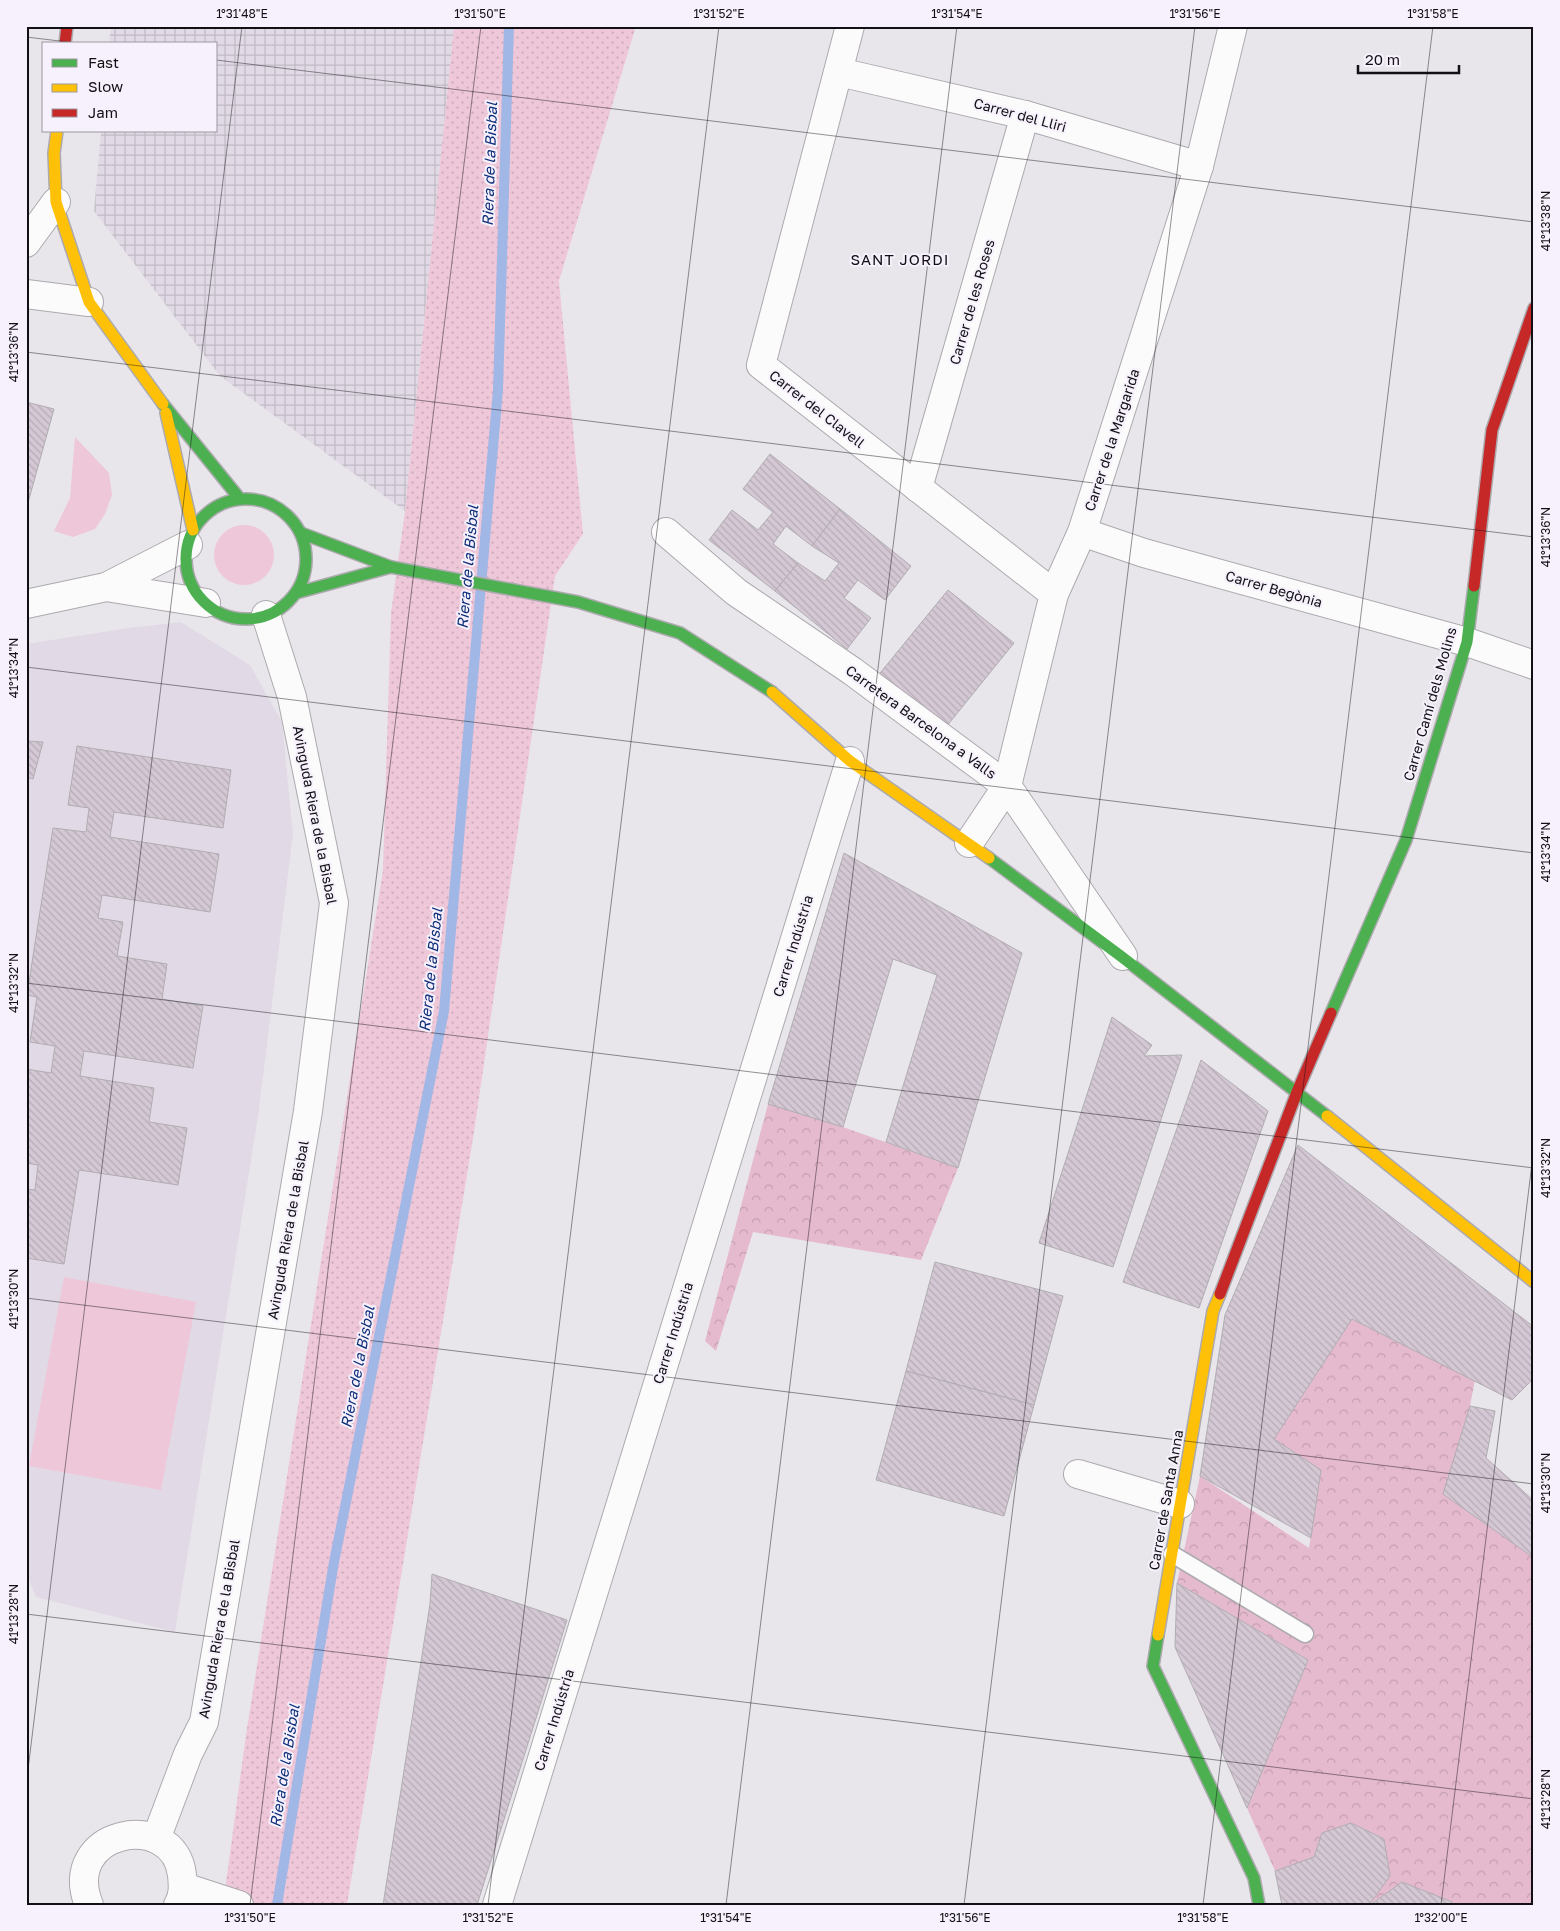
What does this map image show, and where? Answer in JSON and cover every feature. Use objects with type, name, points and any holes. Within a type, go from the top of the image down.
[{"type":"street","points":[[65,42],[66,26]]},
{"type":"street","name":"Carrer del Clavell","points":[[850,26],[761,365],[1054,594]]},
{"type":"street","name":"Carrer de la Margarida","points":[[969,843],[1007,786],[1054,594],[1082,532],[1199,166],[1233,26]]},
{"type":"street","name":"Carrer del Lliri","points":[[839,72],[1025,115],[1199,166]]},
{"type":"street","name":"Carrer de les Roses","points":[[918,488],[1025,115]]},
{"type":"street","points":[[56,132],[54,153],[56,202],[89,302],[165,407],[240,499]]},
{"type":"street","points":[[26,243],[56,202]]},
{"type":"street","points":[[26,294],[89,302]]},
{"type":"street","name":"Carrer Camí dels Molins","points":[[1297,1092],[1406,840],[1467,642],[1492,430],[1534,308]]},
{"type":"street","points":[[26,604],[106,587],[190,538],[205,515],[221,504],[240,499],[255,499],[270,503],[282,510],[301,533],[306,548],[306,564],[303,579],[296,593],[278,610],[266,615],[251,618],[235,618],[219,612],[206,603],[193,587],[186,566],[190,538],[165,407]]},
{"type":"street","name":"Carretera Barcelona a Valls","points":[[666,532],[736,592],[852,671],[1007,786],[1126,960]]},
{"type":"street","name":"Carrer Begònia","points":[[1082,532],[1144,553],[1467,642],[1534,665]]},
{"type":"street","points":[[301,533],[391,568],[578,602],[680,632],[768,688],[850,761],[969,843],[1126,960],[1297,1092],[1534,1282]]},
{"type":"street","points":[[296,593],[391,568]]},
{"type":"street","points":[[106,587],[206,603]]},
{"type":"street","name":"Avinguda Riera de la Bisbal","points":[[156,1839],[188,1754],[204,1722],[308,1111],[334,904],[292,697],[266,615]]},
{"type":"street","name":"Carrer Indústria","points":[[497,1905],[850,761]]},
{"type":"street","name":"Carrer de Santa Anna","points":[[1259,1905],[1254,1878],[1153,1666],[1213,1311],[1297,1092]]},
{"type":"street","points":[[1078,1474],[1180,1504]]},
{"type":"street","points":[[89,1905],[85,1894],[84,1878],[88,1862],[97,1849],[109,1840],[124,1835],[140,1834],[156,1839],[171,1851],[181,1868],[181,1896],[227,1901]]},
{"type":"lane","points":[[1172,1554],[1304,1634]]},
{"type":"shaded area","points":[[111,26],[454,26],[405,511],[220,376],[94,211],[101,132],[218,132],[218,42],[109,42]]},
{"type":"shaded area","points":[[454,26],[636,26],[559,281],[583,534],[555,576],[474,1132],[347,1905],[223,1905],[246,1735],[383,870],[391,613],[405,511]]},
{"type":"shaded area","points":[[75,437],[109,473],[112,495],[105,514],[95,529],[73,537],[54,531],[70,498]]},
{"type":"shaded area","points":[[244,525],[261,530],[269,538],[274,555],[269,572],[261,580],[244,585],[227,580],[219,572],[214,555],[219,538],[227,530]]},
{"type":"shaded area","points":[[181,622],[250,665],[282,722],[293,834],[258,1117],[175,1632],[36,1597],[26,1573],[26,644],[128,628]]},
{"type":"shaded area","points":[[64,1277],[196,1302],[161,1490],[29,1466]]},
{"type":"green space","points":[[768,1104],[843,1127],[958,1168],[921,1260],[753,1232],[716,1351],[705,1341]]},
{"type":"green space","points":[[1352,1319],[1475,1380],[1470,1406],[1444,1494],[1534,1558],[1534,1905],[1451,1905],[1451,1902],[1402,1882],[1369,1905],[1390,1876],[1384,1839],[1351,1823],[1322,1833],[1314,1857],[1275,1871],[1247,1808],[1308,1660],[1177,1583],[1200,1476],[1309,1548],[1321,1470],[1274,1439]]},
{"type":"building","points":[[26,402],[54,409],[26,510]]},
{"type":"building","points":[[770,454],[840,509],[812,546],[786,526],[773,544],[798,563],[775,591],[709,540],[732,510],[758,530],[773,512],[743,489]]},
{"type":"building","points":[[840,509],[911,566],[885,600],[858,580],[844,598],[871,618],[847,649],[775,591],[798,563],[825,581],[839,563],[812,546]]},
{"type":"building","points":[[948,590],[1014,643],[942,732],[876,678]]},
{"type":"building","points":[[26,741],[43,742],[33,779],[26,777]]},
{"type":"building","points":[[77,746],[231,770],[223,828],[114,812],[110,837],[219,854],[210,912],[102,895],[98,918],[123,922],[117,956],[167,964],[162,999],[203,1006],[193,1068],[84,1051],[80,1076],[154,1088],[149,1122],[187,1128],[178,1185],[79,1170],[64,1264],[26,1258],[26,1189],[35,1190],[38,1165],[26,1163],[26,1069],[51,1073],[55,1046],[30,1042],[37,997],[27,995],[53,828],[86,832],[89,808],[68,805]]},
{"type":"building","points":[[844,853],[1022,953],[958,1168],[886,1142],[937,975],[893,959],[843,1127],[768,1104]]},
{"type":"building","points":[[1112,1017],[1152,1045],[1144,1056],[1182,1055],[1113,1267],[1039,1243]]},
{"type":"building","points":[[1201,1060],[1268,1111],[1199,1308],[1123,1282]]},
{"type":"building","points":[[1298,1145],[1534,1327],[1534,1378],[1512,1400],[1352,1319],[1274,1439],[1321,1470],[1311,1538],[1200,1476],[1225,1315]]},
{"type":"building","points":[[935,1262],[1063,1296],[1034,1405],[906,1371]]},
{"type":"building","points":[[906,1371],[1034,1405],[1004,1516],[876,1480]]},
{"type":"building","points":[[1470,1406],[1495,1411],[1486,1458],[1534,1501],[1534,1558],[1443,1494]]},
{"type":"building","points":[[432,1574],[567,1620],[477,1905],[383,1905],[430,1604]]},
{"type":"building","points":[[1177,1583],[1308,1660],[1247,1808],[1175,1647]]},
{"type":"building","points":[[1351,1823],[1384,1839],[1390,1876],[1369,1905],[1282,1905],[1275,1871],[1314,1857],[1322,1833]]},
{"type":"building","points":[[1402,1882],[1452,1902],[1451,1905],[1370,1905]]},
{"type":"waterway","name":"Riera de la Bisbal","points":[[277,1905],[334,1562],[444,1011],[498,390],[509,26]]},
{"type":"traffic: fast","points":[[163,404],[240,499]]},
{"type":"traffic: fast","points":[[246,499],[258,500],[269,504],[279,509],[288,517],[296,526],[301,536],[305,547],[306,559],[305,571],[301,582],[296,592],[288,601],[279,609],[269,614],[258,618],[246,619],[234,618],[223,614],[213,609],[204,601],[196,592],[191,582],[187,571],[186,559],[187,547],[191,536],[196,526],[204,517],[213,509],[223,504],[234,500],[246,499]]},
{"type":"traffic: fast","points":[[301,533],[391,567],[578,602],[680,633],[772,692]]},
{"type":"traffic: fast","points":[[296,593],[391,567]]},
{"type":"traffic: fast","points":[[1331,1013],[1406,840],[1467,642],[1474,586]]},
{"type":"traffic: fast","points":[[989,858],[1122,957],[1327,1116]]},
{"type":"traffic: fast","points":[[1158,1635],[1153,1666],[1254,1878],[1259,1905]]},
{"type":"traffic: slow","points":[[57,132],[54,153],[56,202],[89,302],[163,404]]},
{"type":"traffic: slow","points":[[166,413],[193,530]]},
{"type":"traffic: slow","points":[[772,692],[850,761],[989,858]]},
{"type":"traffic: slow","points":[[1327,1116],[1534,1282]]},
{"type":"traffic: slow","points":[[1158,1635],[1213,1311],[1220,1294]]},
{"type":"traffic: jam","points":[[65,42],[67,26]]},
{"type":"traffic: jam","points":[[1474,586],[1492,430],[1534,308]]},
{"type":"traffic: jam","points":[[1220,1294],[1297,1092],[1331,1013]]},
{"type":"district","name":"SANT JORDI","points":[[900,260]]}]
